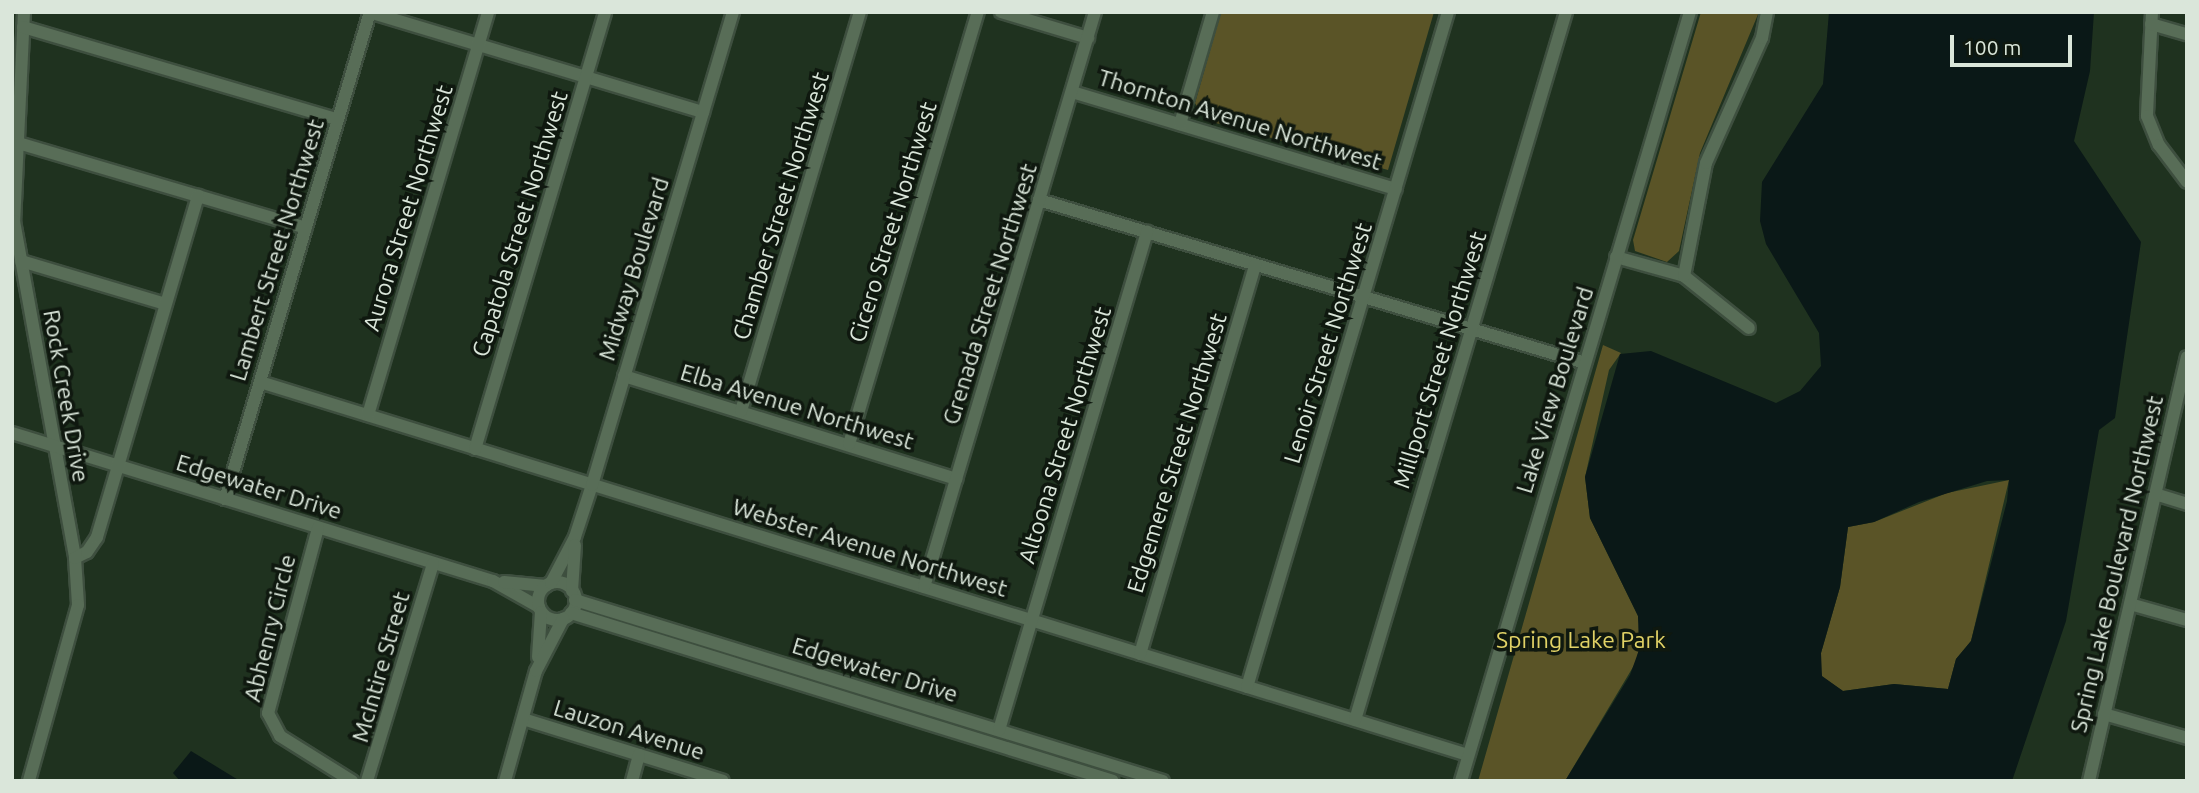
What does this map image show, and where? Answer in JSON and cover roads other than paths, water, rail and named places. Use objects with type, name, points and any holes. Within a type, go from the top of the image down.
[{"type":"street","name":"Rock Creek Drive","points":[[24,12],[14,221],[75,558],[76,617],[29,781]]},
{"type":"street","points":[[370,12],[703,112]]},
{"type":"street","name":"Lambert Street Northwest","points":[[225,499],[370,12]]},
{"type":"street","name":"Aurora Street Northwest","points":[[368,415],[488,12]]},
{"type":"street","name":"Capatola Street Northwest","points":[[475,449],[605,12]]},
{"type":"street","name":"Midway Boulevard","points":[[548,585],[575,537],[592,485],[733,12]]},
{"type":"street","name":"Chamber Street Northwest","points":[[741,411],[860,12]]},
{"type":"street","name":"Cicero Street Northwest","points":[[849,444],[978,12]]},
{"type":"street","points":[[1001,12],[1088,38]]},
{"type":"street","name":"Grenada Street Northwest","points":[[924,587],[1095,12]]},
{"type":"street","points":[[1180,124],[1213,12]]},
{"type":"street","name":"Lenoir Street Northwest","points":[[1247,687],[1448,12]]},
{"type":"street","name":"Millport Street Northwest","points":[[1355,720],[1566,12]]},
{"type":"street","name":"Lake View Boulevard","points":[[1461,781],[1689,12]]},
{"type":"street","points":[[1684,276],[1706,163],[1762,38],[1767,12]]},
{"type":"street","points":[[2187,34],[2151,18],[2147,116],[2159,145],[2187,181]]},
{"type":"street","points":[[23,27],[338,120]]},
{"type":"street","name":"Thornton Avenue Northwest","points":[[1072,92],[1396,189]]},
{"type":"street","points":[[18,143],[306,228]]},
{"type":"street","points":[[75,558],[87,552],[97,537],[198,196]]},
{"type":"street","points":[[1039,200],[1585,363]]},
{"type":"street","name":"Altoona Street Northwest","points":[[999,730],[1147,232]]},
{"type":"street","points":[[1616,257],[1684,276],[1749,328]]},
{"type":"street","points":[[21,261],[165,304]]},
{"type":"street","name":"Edgemere Street Northwest","points":[[1139,653],[1255,265]]},
{"type":"street","name":"Spring Lake Boulevard Northwest","points":[[2089,781],[2155,494],[2184,385],[2187,357]]},
{"type":"street","name":"Elba Avenue Northwest","points":[[624,376],[956,479]]},
{"type":"street","name":"Webster Avenue Northwest","points":[[260,382],[1468,755]]},
{"type":"street","name":"Edgewater Drive","points":[[12,433],[433,564],[493,581],[548,585]]},
{"type":"street","points":[[2155,494],[2187,503]]},
{"type":"street","name":"Abhenry Circle","points":[[318,528],[268,713],[280,736],[352,781]]},
{"type":"street","name":"Midway Boulevard","points":[[574,595],[575,537]]},
{"type":"street","name":"McIntire Street","points":[[367,781],[433,564]]},
{"type":"street","name":"Edgewater Drive","points":[[493,581],[540,610]]},
{"type":"street","points":[[505,781],[536,671],[540,593],[548,585],[565,584],[574,595],[567,616],[536,671]]},
{"type":"street","name":"Edgewater Drive","points":[[574,595],[1163,781]]},
{"type":"street","points":[[2130,604],[2187,620]]},
{"type":"street","points":[[540,610],[549,618],[567,616]]},
{"type":"street","name":"Edgewater Drive","points":[[567,616],[1113,781]]},
{"type":"street","points":[[2104,714],[2187,738]]},
{"type":"street","name":"Lauzon Avenue","points":[[523,719],[723,781]]},
{"type":"street","points":[[632,781],[639,755]]},
{"type":"park label","name":"Spring Lake Park","points":[[1581,640]]}]
